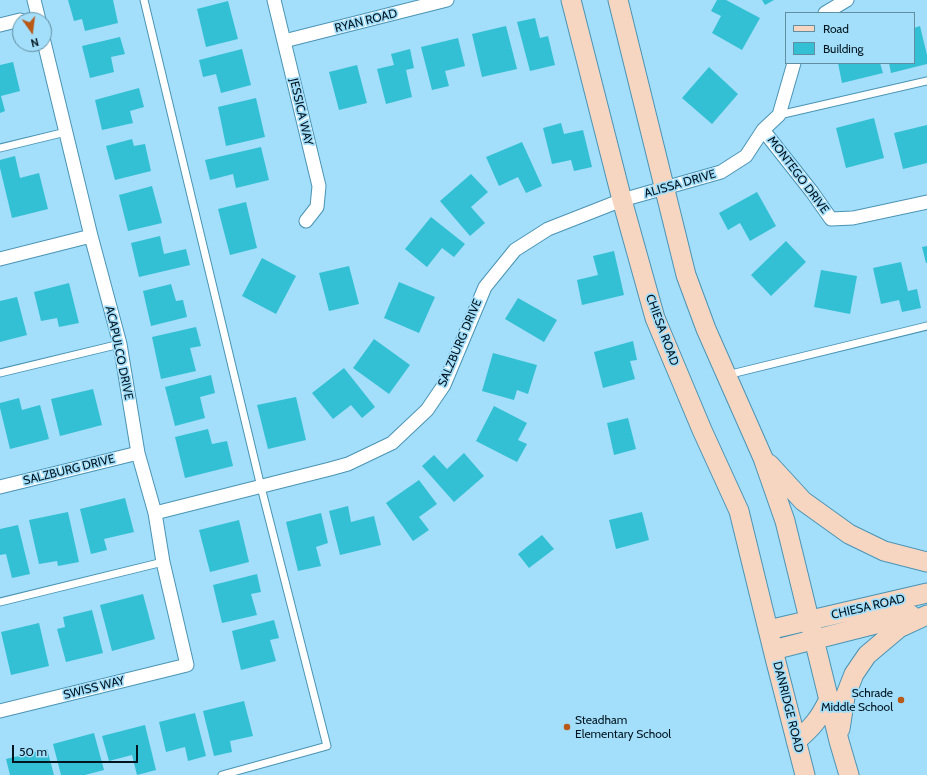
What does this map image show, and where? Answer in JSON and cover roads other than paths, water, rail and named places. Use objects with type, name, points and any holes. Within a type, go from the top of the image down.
[{"type":"main road","name":"CHIESA ROAD","points":[[571,0],[622,200],[655,318],[702,430],[739,512],[770,640]]},
{"type":"main road","points":[[618,0],[686,275],[706,329],[763,458],[785,521],[849,775]]},
{"type":"main road","points":[[763,458],[803,501],[849,534],[884,551],[927,562]]},
{"type":"main road","name":"CHIESA ROAD","points":[[770,640],[809,620],[927,593]]},
{"type":"main road","name":"CHIESA ROAD","points":[[770,640],[814,640],[927,610]]},
{"type":"main road","points":[[839,740],[845,697],[854,674],[867,655],[899,628],[927,615]]},
{"type":"main road","name":"DANRIDGE ROAD","points":[[770,640],[805,775]]},
{"type":"main road","points":[[796,741],[811,728],[822,714],[829,699]]},
{"type":"street","points":[[34,0],[37,12]]},
{"type":"street","name":"JESSICA WAY","points":[[274,0],[318,186],[317,207],[306,221]]},
{"type":"street","name":"RYAN ROAD","points":[[284,41],[447,0]]},
{"type":"street","points":[[827,12],[847,0]]},
{"type":"street","points":[[0,25],[12,22]]},
{"type":"street","name":"ACAPULCO DRIVE","points":[[46,52],[91,236],[120,344],[138,453],[155,513],[163,562],[188,665]]},
{"type":"street","points":[[779,115],[794,64]]},
{"type":"street","name":"ALISSA DRIVE","points":[[622,200],[721,172],[746,156],[763,130],[779,115]]},
{"type":"street","name":"MONTEGO DRIVE","points":[[763,130],[812,192],[831,219],[853,218],[927,202]]},
{"type":"street","name":"SALZBURG DRIVE","points":[[155,513],[336,468],[348,464],[392,443],[427,410],[440,392],[484,286],[515,250],[548,229],[622,200]]},
{"type":"street","points":[[0,259],[91,236]]},
{"type":"street","name":"SALZBURG DRIVE","points":[[0,487],[138,453]]},
{"type":"street","name":"SWISS WAY","points":[[0,711],[188,665]]},
{"type":"lane","points":[[144,0],[327,746],[222,775]]},
{"type":"lane","points":[[779,115],[927,81]]},
{"type":"lane","points":[[0,148],[66,132]]},
{"type":"lane","points":[[726,375],[927,326]]},
{"type":"lane","points":[[0,373],[120,344]]},
{"type":"lane","points":[[0,602],[163,562]]},
{"type":"place","name":"Schrade Middle School","points":[[901,700]]},
{"type":"place","name":"Steadham Elementary School","points":[[567,727]]}]
